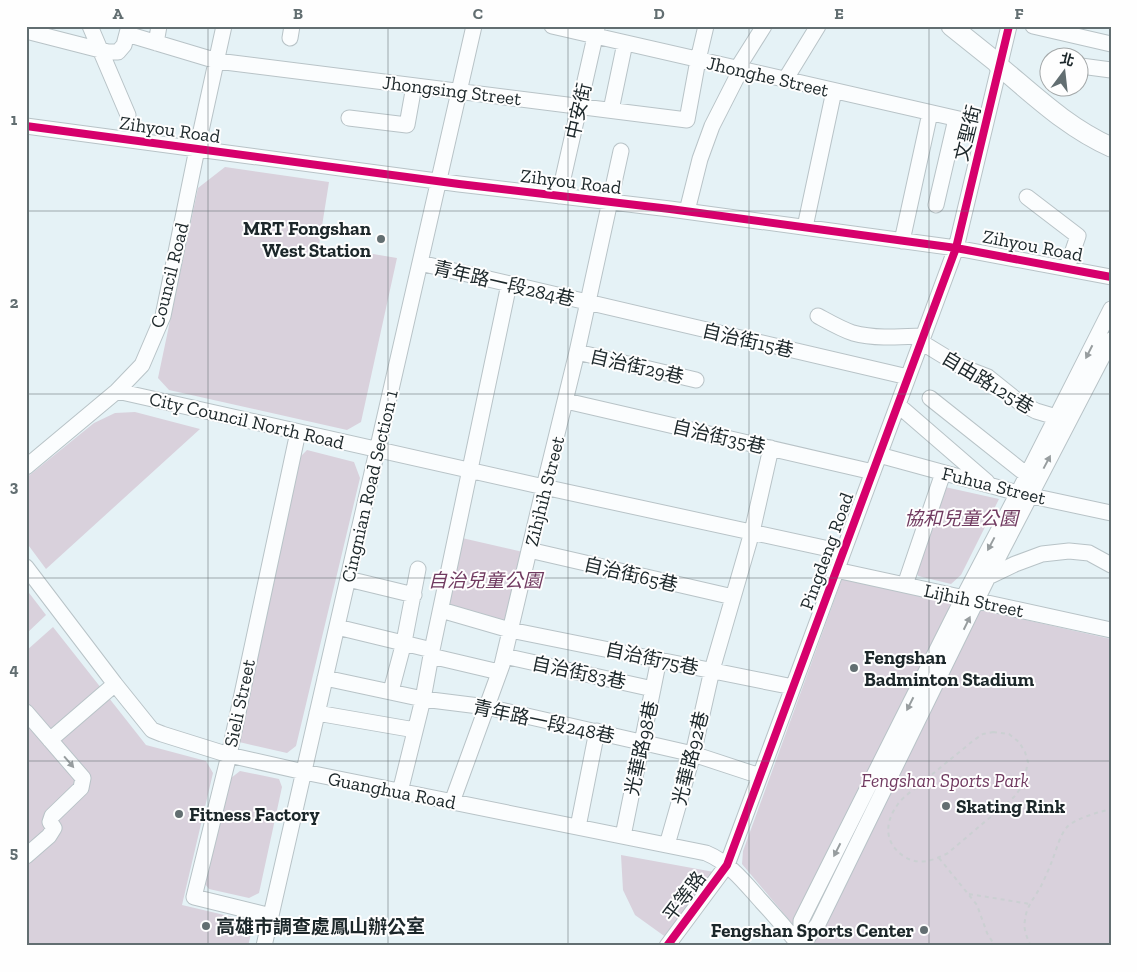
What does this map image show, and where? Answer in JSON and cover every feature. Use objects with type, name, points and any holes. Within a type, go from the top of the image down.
[{"type":"main road","points":[[951,26],[1061,118],[1095,140],[1111,147]]},
{"type":"street","points":[[90,26],[128,115]]},
{"type":"street","points":[[156,43],[159,26]]},
{"type":"street","name":"Council Road","points":[[26,467],[117,391],[142,365],[163,316],[224,26]]},
{"type":"street","name":"Cingnian Road Section 1","points":[[264,946],[474,26]]},
{"type":"street","name":"Jhonghe Street","points":[[552,26],[596,31],[625,43],[985,125]]},
{"type":"street","points":[[698,60],[706,26]]},
{"type":"street","points":[[687,211],[700,159],[712,126],[739,69],[764,26]]},
{"type":"street","points":[[785,80],[818,26]]},
{"type":"street","name":"文聖街","points":[[956,248],[1009,26]]},
{"type":"street","points":[[1033,26],[1111,44]]},
{"type":"street","points":[[26,31],[99,50],[118,52],[124,45],[128,30]]},
{"type":"street","name":"Jhongsing Street","points":[[128,30],[156,43],[217,61],[687,120],[698,60]]},
{"type":"street","name":"中安街","points":[[559,196],[596,31]]},
{"type":"street","points":[[611,110],[625,43]]},
{"type":"street","points":[[1090,67],[1111,70]]},
{"type":"street","points":[[349,118],[407,125],[414,86]]},
{"type":"street","points":[[805,227],[834,91]]},
{"type":"street","points":[[902,240],[930,113]]},
{"type":"street","points":[[936,205],[956,119]]},
{"type":"street","name":"Zihyou Road","points":[[26,126],[902,240],[956,248],[1111,277]]},
{"type":"street","name":"Zihjhih Street","points":[[452,802],[504,656],[566,401],[621,151]]},
{"type":"street","points":[[1027,198],[1078,236],[1067,268]]},
{"type":"street","name":"Pingdeng Road","points":[[727,865],[956,248]]},
{"type":"street","name":"青年路一段284巷","points":[[420,263],[588,303]]},
{"type":"street","points":[[400,792],[423,699],[509,284]]},
{"type":"street","name":"自治街15巷","points":[[588,303],[908,378]]},
{"type":"street","points":[[970,600],[988,577],[1024,494],[1027,475],[1111,309]]},
{"type":"street","points":[[818,316],[845,330],[869,336],[922,339]]},
{"type":"street","name":"自由路125巷","points":[[922,339],[962,367],[988,377],[1019,402],[1036,411],[1056,418]]},
{"type":"street","points":[[801,946],[801,921],[1024,494],[1111,340]]},
{"type":"street","name":"自治街29巷","points":[[577,352],[696,380]]},
{"type":"street","name":"City Council North Road","points":[[117,391],[843,552]]},
{"type":"street","points":[[930,398],[1027,475]]},
{"type":"street","name":"自治街35巷","points":[[566,401],[872,472]]},
{"type":"street","points":[[898,405],[991,486]]},
{"type":"street","name":"Sieli Street","points":[[271,916],[194,897],[228,755],[298,432]]},
{"type":"street","name":"光華路92巷","points":[[667,845],[693,754],[712,670],[752,532],[771,448]]},
{"type":"street","name":"Fuhua Street","points":[[879,456],[991,486],[1111,513]]},
{"type":"street","points":[[905,585],[943,473]]},
{"type":"street","name":"自治街65巷","points":[[529,550],[733,597]]},
{"type":"street","points":[[988,577],[1042,554],[1069,551],[1089,553],[1111,564]]},
{"type":"street","name":"Guanghua Road","points":[[26,567],[152,730],[228,755],[304,772],[706,853],[727,865],[745,882],[801,946]]},
{"type":"street","points":[[391,691],[404,642],[418,570]]},
{"type":"street","name":"Lijhih Street","points":[[836,570],[1111,630]]},
{"type":"street","points":[[348,579],[414,595]]},
{"type":"street","name":"自治街75巷","points":[[441,610],[510,630],[793,687]]},
{"type":"street","points":[[337,626],[404,642],[432,653],[499,672]]},
{"type":"street","name":"自治街83巷","points":[[504,656],[653,689]]},
{"type":"street","name":"光華路98巷","points":[[623,836],[659,659]]},
{"type":"street","name":"青年路一段248巷","points":[[325,678],[423,699],[486,706],[597,731],[693,754],[760,776]]},
{"type":"street","points":[[50,740],[115,684]]},
{"type":"street","points":[[26,712],[83,778],[81,788],[52,816],[50,822],[54,828],[49,836],[26,856]]},
{"type":"street","points":[[317,713],[414,730]]},
{"type":"street","points":[[578,827],[597,731]]},
{"type":"street","name":"平等路","points":[[667,946],[727,865]]},
{"type":"path","points":[[128,115],[141,120],[142,141]]},
{"type":"path","points":[[994,732],[1009,734],[1019,742],[1028,762],[1023,785],[1014,797],[948,853],[939,858],[931,861],[908,859],[891,844],[888,824],[898,803],[983,734],[994,732]]},
{"type":"path","points":[[1031,946],[1025,932],[1025,920],[1030,904],[1041,886],[1060,840],[1068,826],[1097,812],[1111,810]]},
{"type":"path","points":[[939,858],[977,904],[987,934],[995,946]]},
{"type":"path","points":[[969,894],[1030,904]]},
{"type":"green space","points":[[225,167],[329,182],[319,245],[397,258],[361,422],[347,430],[169,390],[158,378],[198,188]]},
{"type":"green space","points":[[135,412],[200,429],[46,569],[26,542],[26,478],[94,423],[115,413]]},
{"type":"green space","points":[[307,450],[354,462],[360,478],[296,746],[287,753],[239,742],[297,460]]},
{"type":"green space","name":"協和兒童公園","points":[[945,487],[999,499],[961,575],[951,584],[918,576],[915,565]]},
{"type":"green space","name":"自治兒童公園","points":[[462,538],[523,552],[507,622],[447,609]]},
{"type":"green space","name":"Fengshan Sports Park","points":[[842,579],[1111,639],[1111,946],[811,946],[742,864],[743,851]]},
{"type":"green space","points":[[26,589],[46,615],[26,634]]},
{"type":"green space","points":[[53,627],[146,745],[206,761],[213,773],[182,905],[254,922],[248,946],[26,946],[26,651]]},
{"type":"green space","points":[[240,771],[279,779],[282,787],[259,893],[249,898],[209,889],[205,884],[231,778]]},
{"type":"green space","points":[[621,855],[714,872],[667,938],[635,915],[623,890]]},
{"type":"cycle path","points":[[667,946],[727,865],[956,248],[1009,26]]},
{"type":"cycle path","points":[[26,126],[956,248],[1111,277]]},
{"type":"place","name":"MRT Fongshan West Station","points":[[381,239]]},
{"type":"place","name":"Fengshan Badminton Stadium","points":[[854,668]]},
{"type":"place","name":"Skating Rink","points":[[946,806]]},
{"type":"place","name":"Fitness Factory","points":[[179,814]]},
{"type":"place","name":"高雄市調查處鳳山辦公室","points":[[206,926]]},
{"type":"place","name":"Fengshan Sports Center","points":[[924,930]]}]
